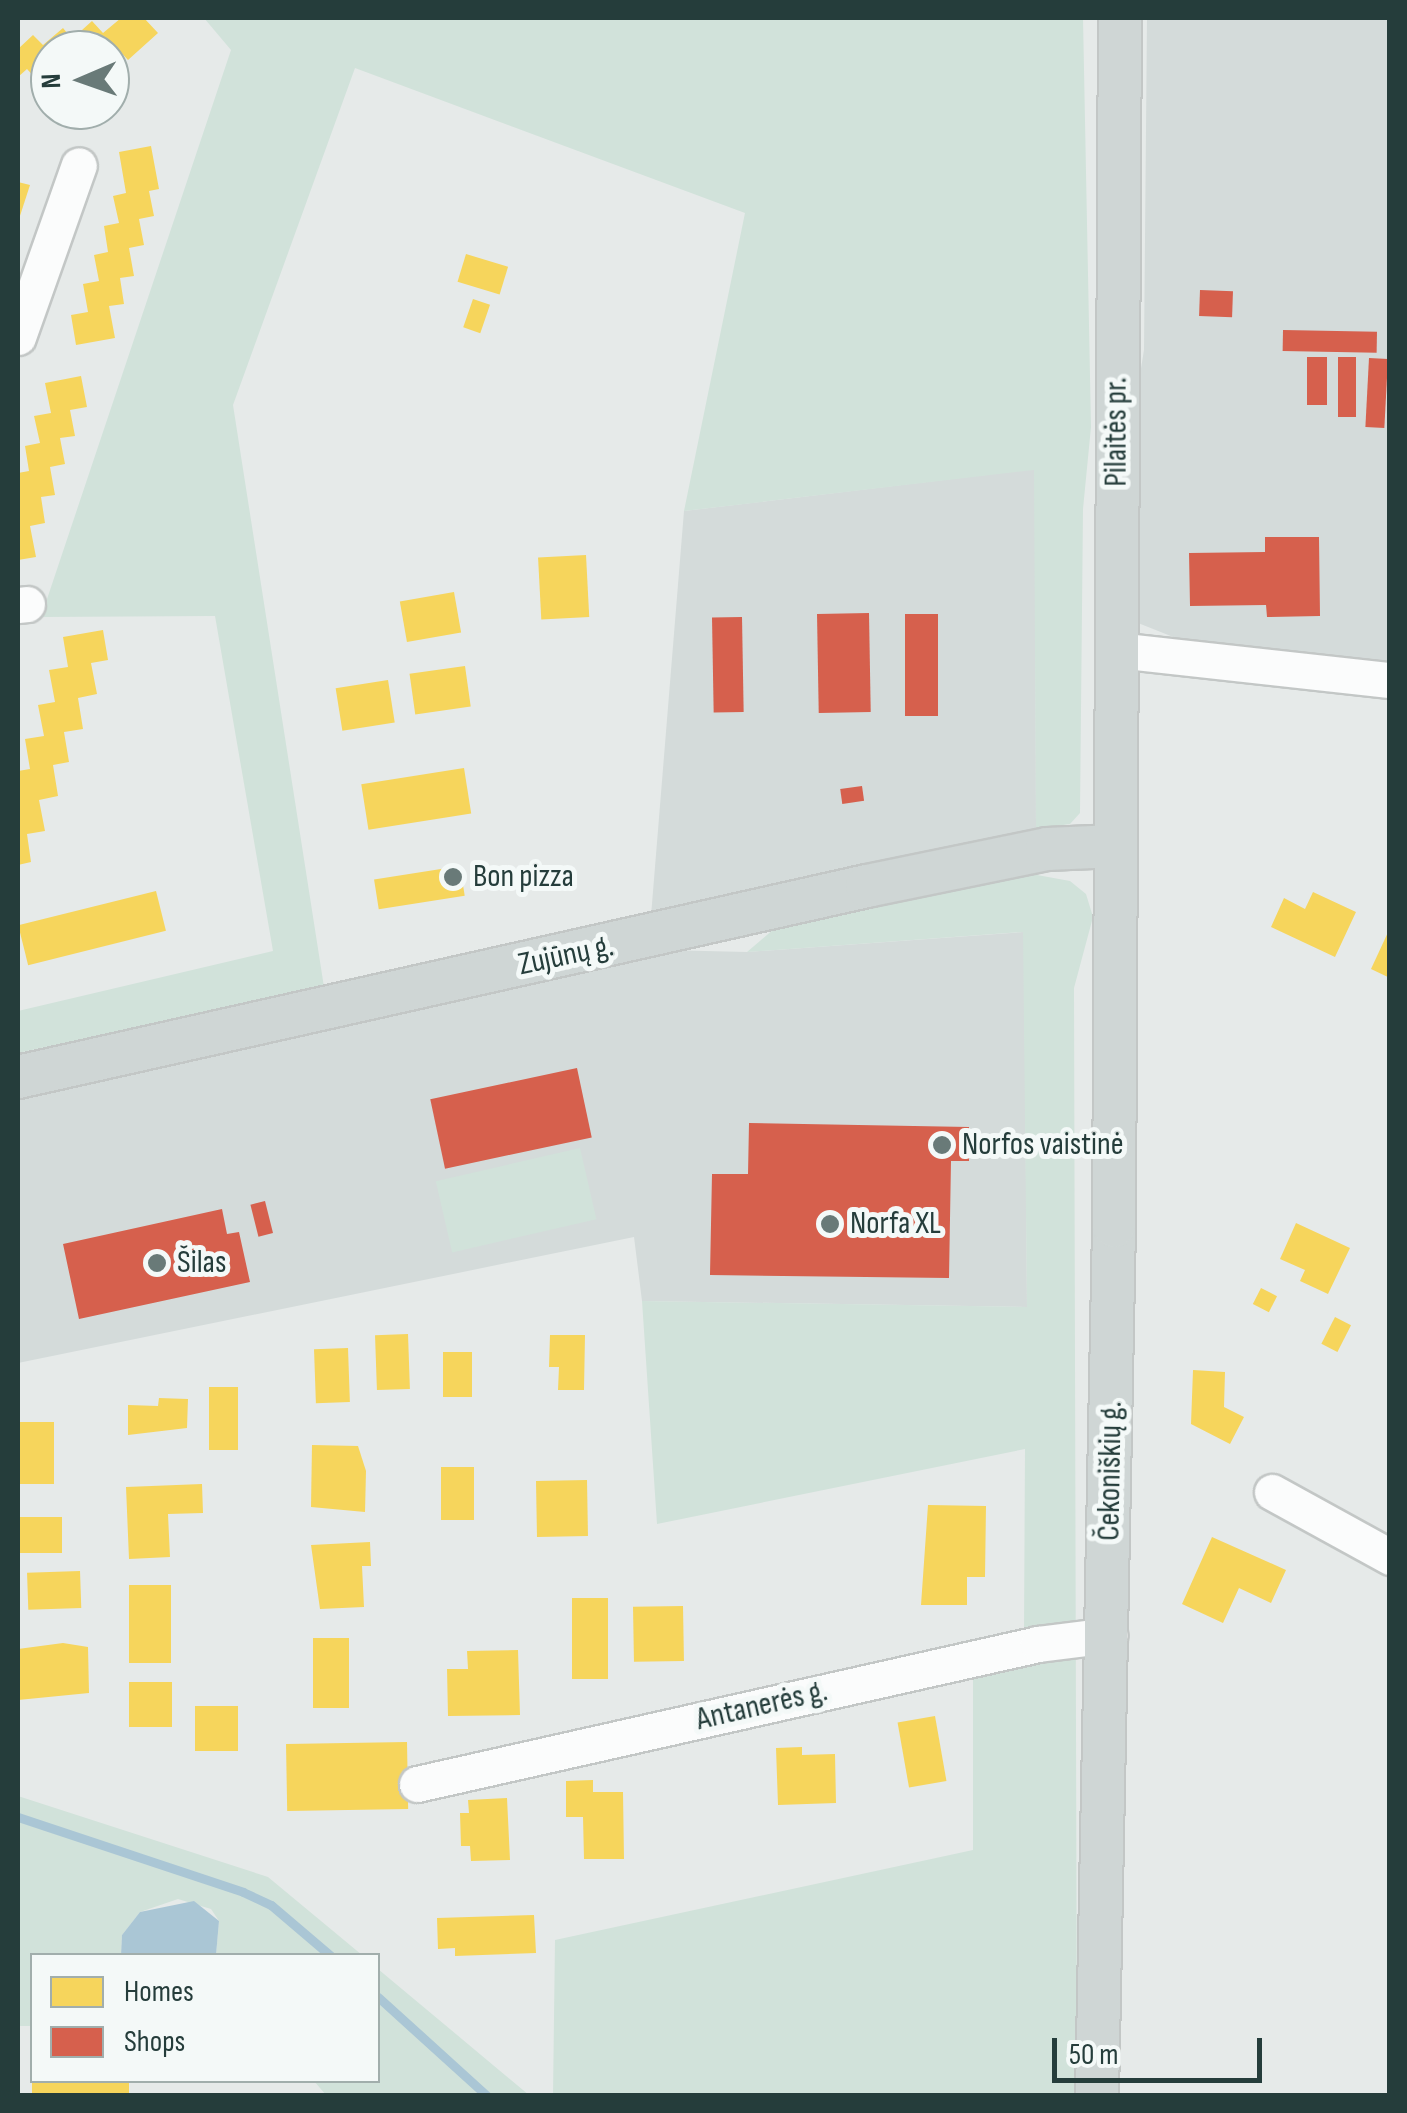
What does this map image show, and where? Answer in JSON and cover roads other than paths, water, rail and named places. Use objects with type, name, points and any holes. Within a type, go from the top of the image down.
[{"type":"main road","name":"Pilaitės pr.","points":[[1116,846],[1120,18]]},
{"type":"main road","name":"Zujūnų g.","points":[[18,1077],[885,882],[1048,849],[1116,846]]},
{"type":"main road","name":"Čekoniškių g.","points":[[1098,2096],[1108,1634],[1116,846]]},
{"type":"street","points":[[18,337],[30,262],[78,165]]},
{"type":"street","points":[[1117,650],[1390,680]]},
{"type":"street","points":[[1272,1492],[1390,1557]]},
{"type":"street","name":"Antanerės g.","points":[[417,1784],[1038,1644],[1108,1634]]},
{"type":"water","points":[[194,1901],[219,1921],[216,1953],[121,1953],[122,1935],[140,1912]]},
{"type":"waterway","points":[[18,1817],[243,1892],[271,1905],[327,1953]]},
{"type":"waterway","points":[[380,1999],[487,2096]]},
{"type":"place","name":"Bon pizza","points":[[453,877]]},
{"type":"place","name":"Norfos vaistinė","points":[[942,1145]]},
{"type":"place","name":"Norfa XL","points":[[830,1224]]},
{"type":"place","name":"Šilas","points":[[157,1263]]}]
